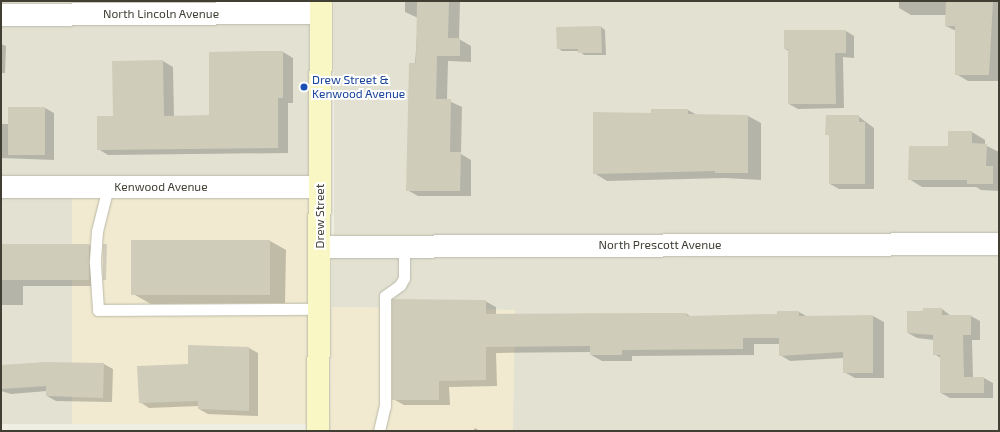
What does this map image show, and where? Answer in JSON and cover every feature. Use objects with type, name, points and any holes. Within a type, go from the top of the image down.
[{"type":"main road","name":"Drew Street","points":[[318,431],[321,7]]},
{"type":"street","name":"North Lincoln Avenue","points":[[1,15],[321,7]]},
{"type":"street","name":"Kenwood Avenue","points":[[1,187],[320,187]]},
{"type":"street","name":"North Prescott Avenue","points":[[320,247],[999,244]]},
{"type":"lane","points":[[108,187],[97,231],[95,263],[98,310],[319,309]]},
{"type":"lane","points":[[379,431],[385,406],[385,296],[400,286],[404,278],[404,247]]},
{"type":"shaded area","points":[[1,1],[309,1],[309,2],[1,3]]},
{"type":"shaded area","points":[[334,1],[999,1],[999,236],[334,236]]},
{"type":"shaded area","points":[[1,24],[309,24],[309,176],[1,176]]},
{"type":"shaded area","points":[[1,198],[72,198],[72,424],[1,424]]},
{"type":"shaded area","points":[[72,198],[308,198],[308,424],[72,424]]},
{"type":"shaded area","points":[[999,255],[999,431],[510,431],[514,310],[332,307],[332,258]]},
{"type":"shaded area","points":[[332,307],[515,310],[513,431],[330,431]]},
{"type":"building","points":[[417,1],[449,1],[448,38],[460,38],[460,56],[437,56],[436,99],[451,99],[450,152],[461,152],[460,191],[406,191],[409,63],[416,63]]},
{"type":"building","points":[[946,1],[993,1],[989,75],[955,75],[955,26],[945,26]]},
{"type":"building","points":[[601,26],[602,53],[578,53],[578,49],[557,49],[556,27]]},
{"type":"building","points":[[784,30],[846,30],[846,53],[835,53],[836,104],[788,104],[788,49],[784,49]]},
{"type":"building","points":[[283,51],[283,98],[278,98],[278,148],[97,150],[97,116],[113,116],[112,61],[163,60],[164,116],[209,115],[209,52]]},
{"type":"building","points":[[8,107],[45,107],[45,155],[8,155]]},
{"type":"building","points":[[651,109],[688,109],[688,114],[748,115],[748,173],[715,173],[715,171],[593,174],[593,112],[651,113]]},
{"type":"building","points":[[826,115],[859,115],[859,122],[865,122],[865,184],[829,184],[829,135],[825,135]]},
{"type":"building","points":[[948,131],[972,131],[972,143],[987,144],[986,166],[993,166],[993,184],[967,184],[967,180],[908,180],[909,146],[948,146]]},
{"type":"building","points":[[131,240],[270,240],[270,295],[131,295]]},
{"type":"building","points":[[1,244],[89,244],[89,280],[1,280]]},
{"type":"building","points":[[103,244],[107,244],[106,280],[103,280]]},
{"type":"building","points":[[392,299],[486,300],[486,314],[687,313],[687,316],[777,314],[777,311],[799,311],[799,316],[873,315],[873,373],[843,373],[843,352],[779,356],[779,338],[743,338],[743,349],[622,350],[622,355],[590,355],[590,346],[486,347],[486,380],[439,381],[439,400],[392,400]]},
{"type":"building","points":[[923,308],[942,308],[942,315],[971,315],[971,335],[963,335],[964,377],[984,377],[984,393],[940,393],[940,355],[933,355],[933,335],[907,333],[907,311],[923,311]]},
{"type":"building","points":[[188,345],[249,347],[249,411],[198,409],[198,401],[139,403],[137,366],[188,364]]},
{"type":"building","points":[[45,362],[104,363],[103,398],[46,396],[46,386],[1,389],[1,365]]},
{"type":"place","name":"Drew Street & Kenwood Avenue","points":[[304,87]]}]
